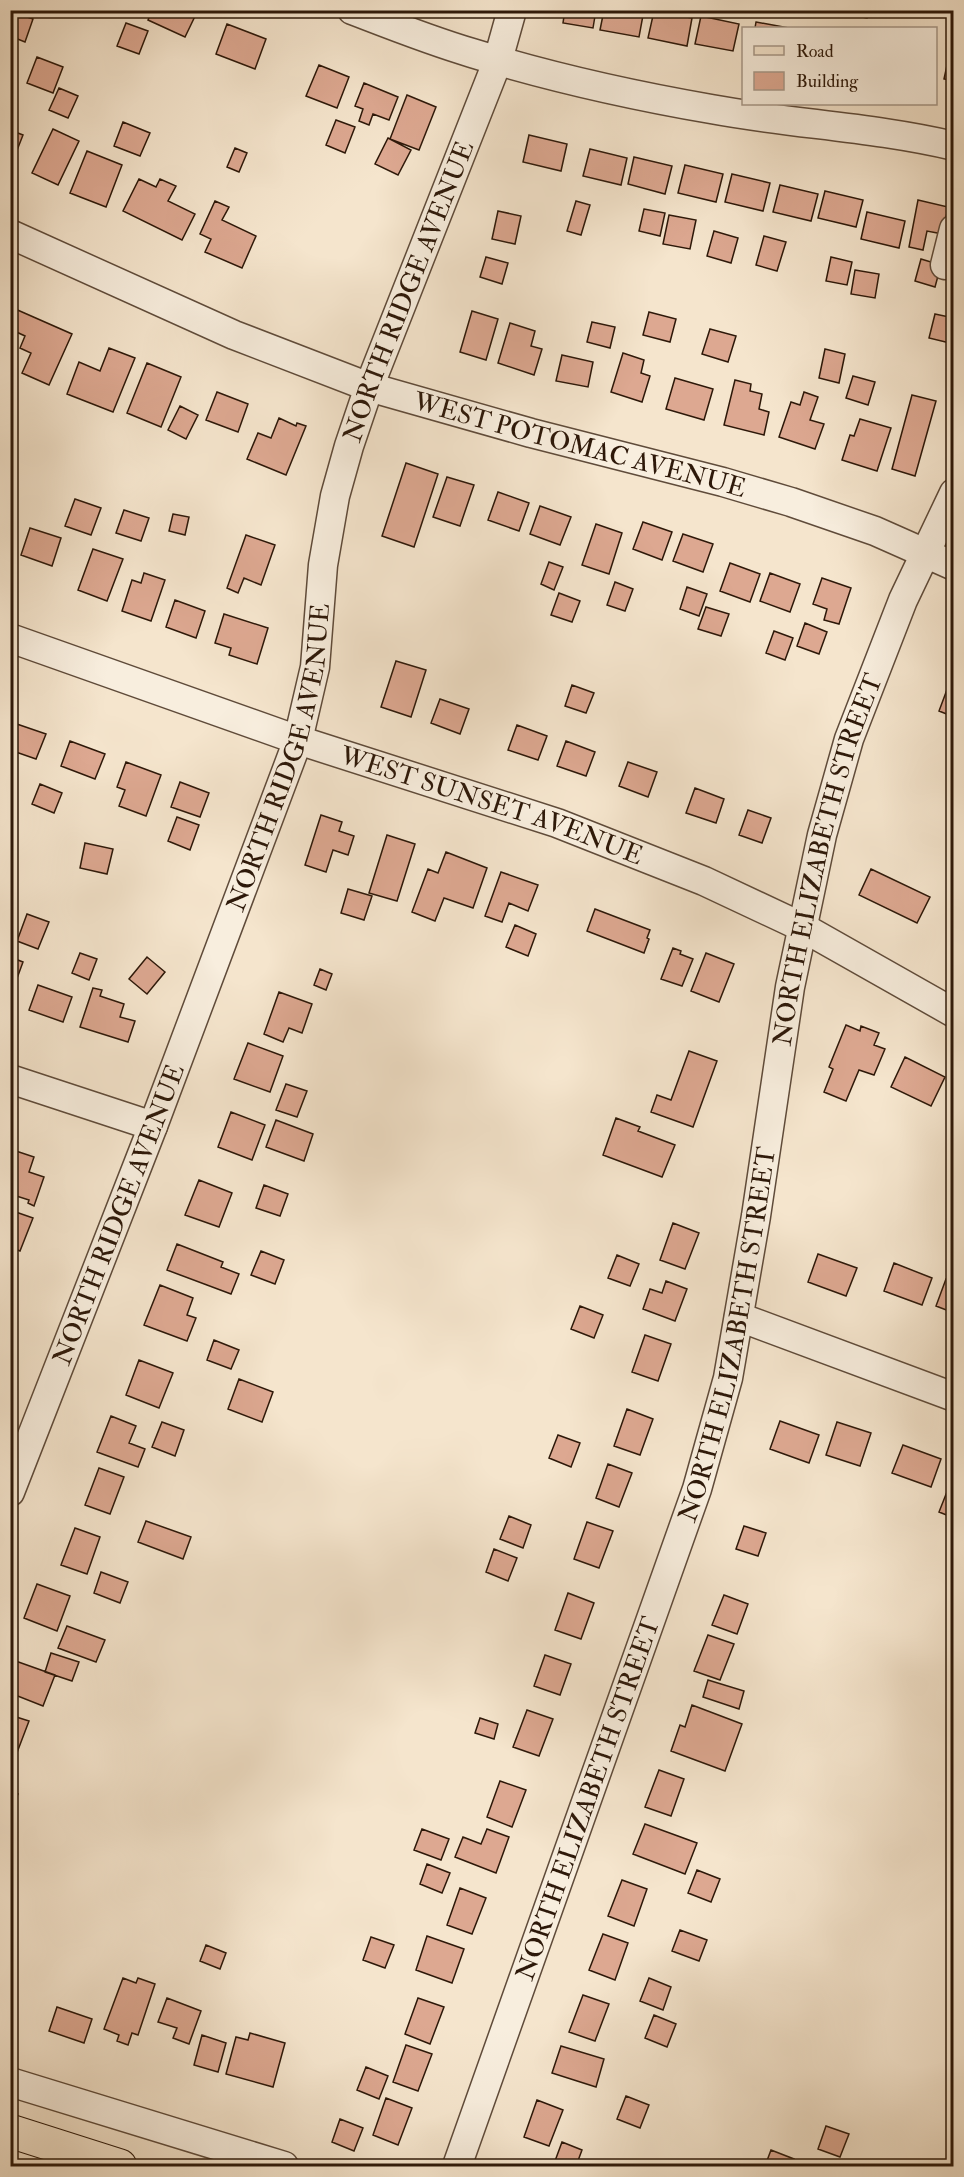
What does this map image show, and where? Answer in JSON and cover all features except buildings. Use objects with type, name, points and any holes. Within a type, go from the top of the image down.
[{"type":"main road","points":[[10,2131],[120,2166]]},
{"type":"street","points":[[352,10],[470,52],[584,84],[713,110],[838,126],[954,146]]},
{"type":"street","name":"NORTH RIDGE AVENUE","points":[[10,1492],[153,1126],[298,740],[315,667],[322,565],[335,496],[349,446],[369,387],[498,60],[512,10]]},
{"type":"street","points":[[945,265],[954,229]]},
{"type":"street","name":"WEST POTOMAC AVENUE","points":[[10,234],[234,335],[369,387],[791,502],[875,531],[954,566]]},
{"type":"street","name":"NORTH ELIZABETH STREET","points":[[457,2166],[697,1489],[728,1378],[756,1216],[781,1046],[802,927],[822,835],[849,739],[903,600],[954,493]]},
{"type":"street","name":"WEST SUNSET AVENUE","points":[[10,638],[298,740],[558,824],[704,881],[802,927],[954,1013]]},
{"type":"street","points":[[10,1079],[153,1126]]},
{"type":"street","points":[[739,1317],[954,1397]]},
{"type":"street","points":[[10,2082],[284,2166]]}]
